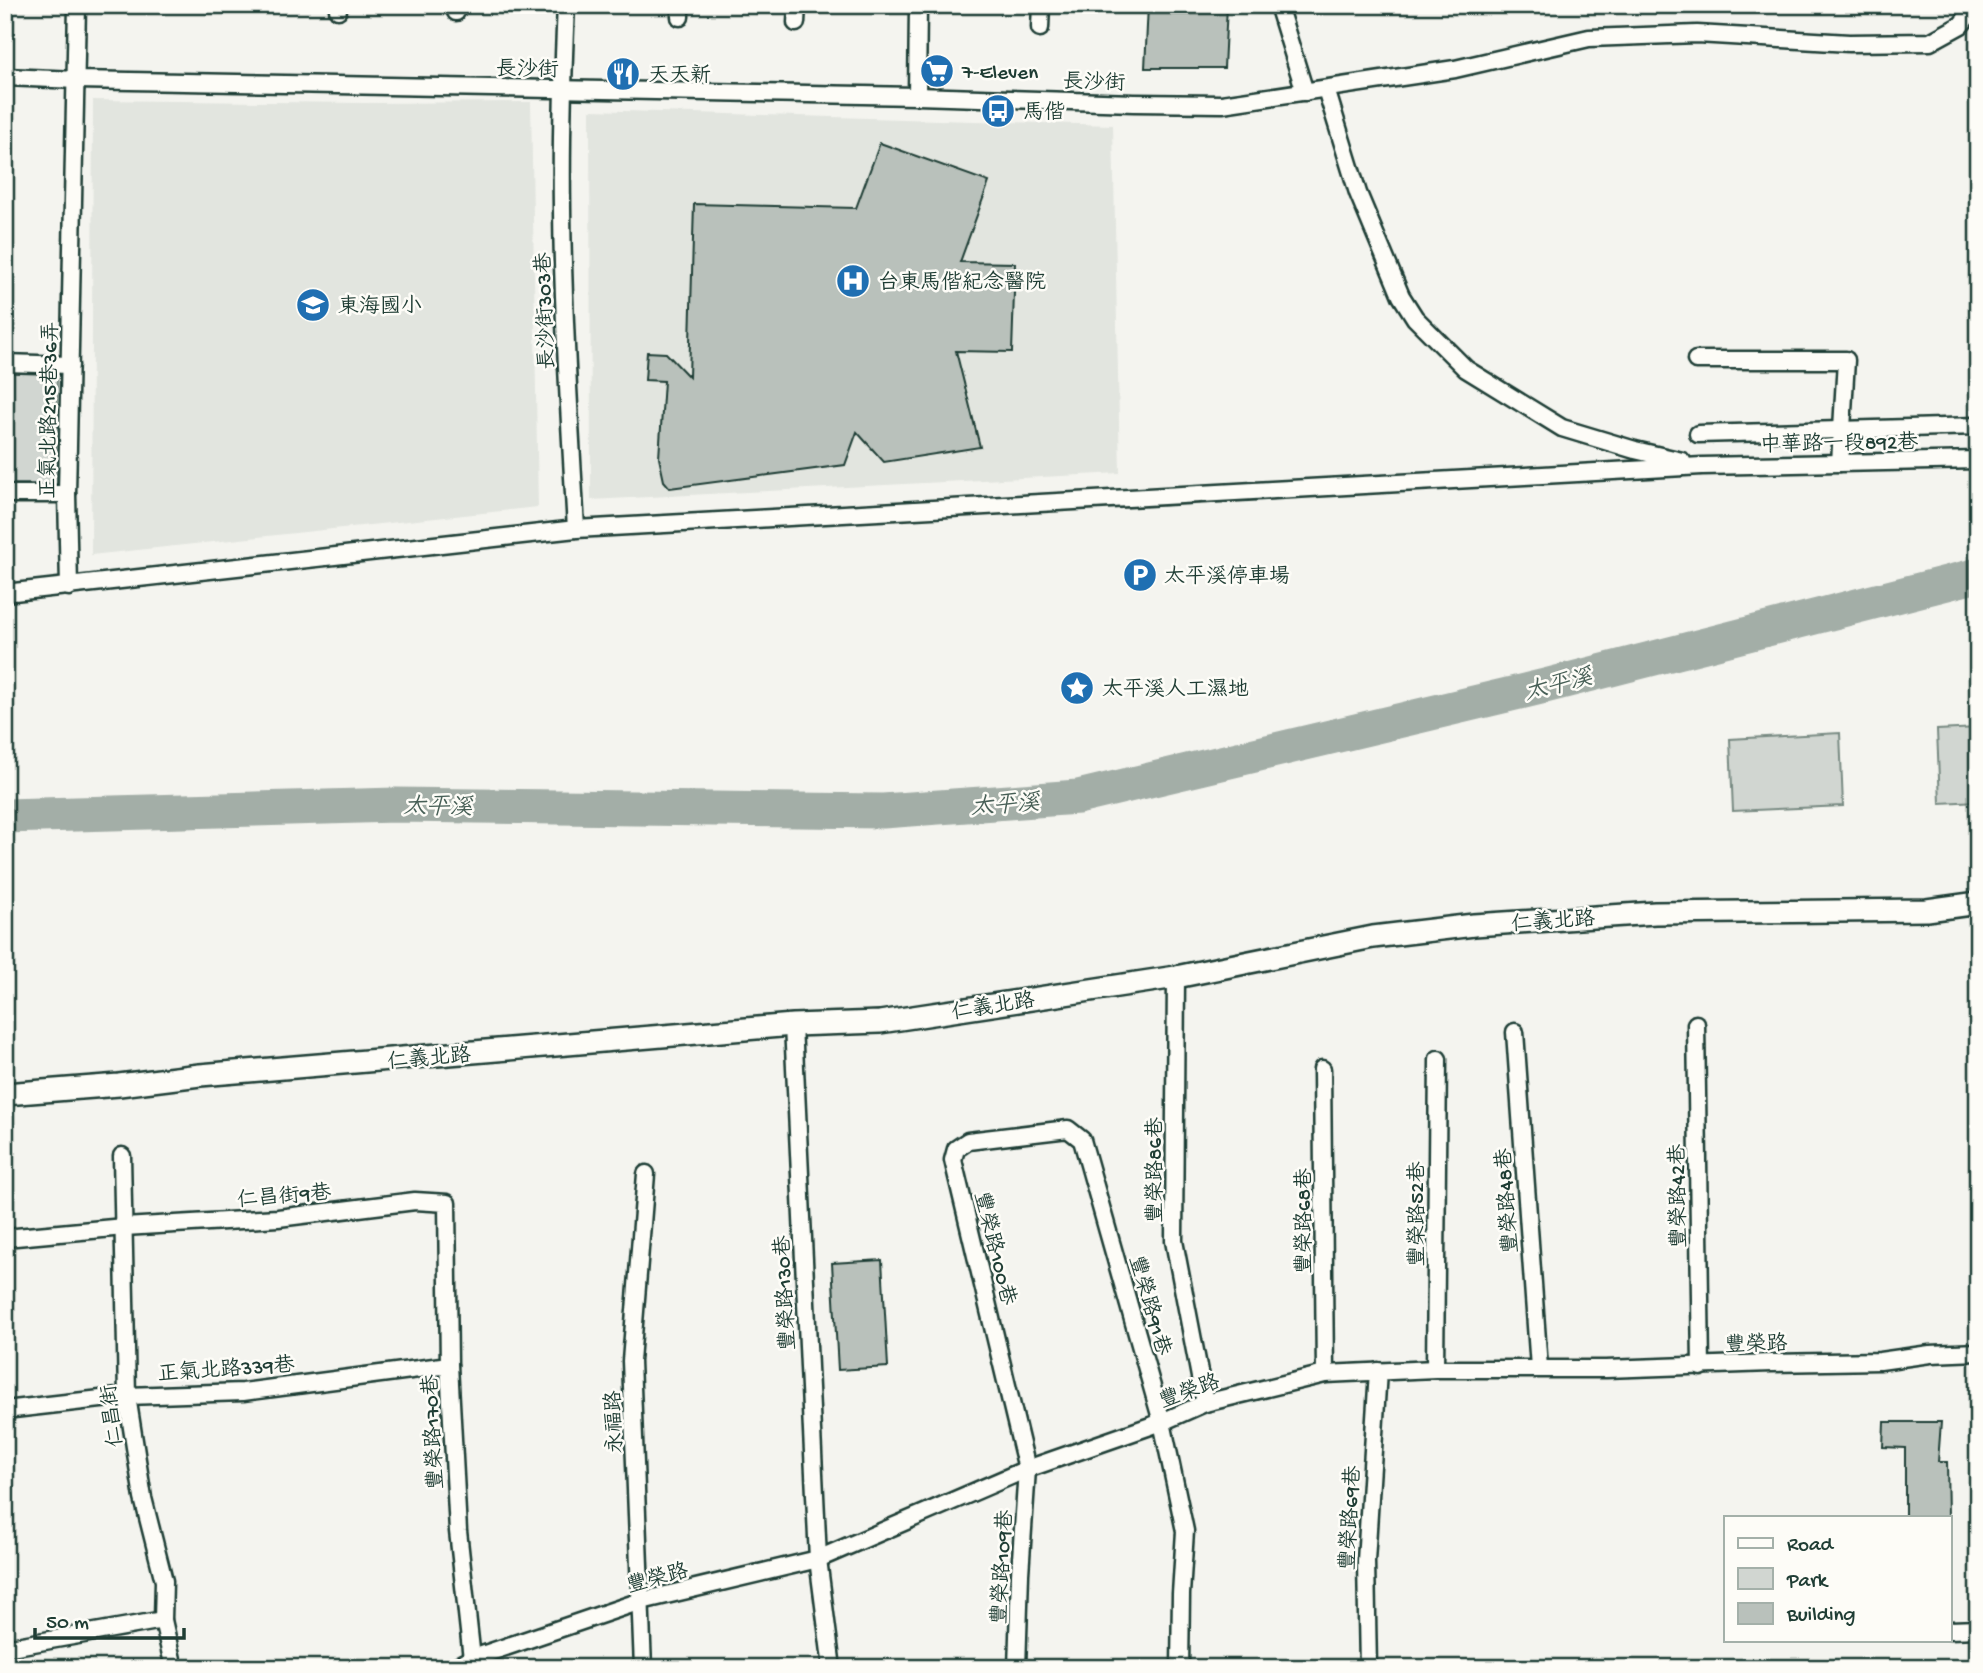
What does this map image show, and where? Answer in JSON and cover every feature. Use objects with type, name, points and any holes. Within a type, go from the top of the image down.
[{"type":"street","name":"正氣北路215巷36弄","points":[[69,587],[67,494],[77,5]]},
{"type":"street","name":"長沙街303巷","points":[[566,5],[562,90],[562,209],[565,334],[576,529]]},
{"type":"street","points":[[796,23],[797,5]]},
{"type":"street","points":[[917,96],[918,5]]},
{"type":"street","points":[[1040,28],[1041,5]]},
{"type":"street","points":[[1278,5],[1305,92]]},
{"type":"street","name":"長沙街","points":[[5,77],[1222,104],[1455,69],[1589,37],[1697,34],[1849,43],[1930,42],[1961,24],[1976,5]]},
{"type":"street","points":[[1326,89],[1358,193],[1401,296],[1415,318],[1465,369],[1562,428],[1635,450],[1702,466]]},
{"type":"street","points":[[1696,360],[1846,360],[1840,463]]},
{"type":"street","points":[[5,363],[70,365]]},
{"type":"street","points":[[1698,434],[1978,426]]},
{"type":"street","name":"中華路一段892巷","points":[[1702,466],[1978,460]]},
{"type":"street","points":[[5,593],[576,529],[1702,466]]},
{"type":"street","points":[[5,495],[67,494]]},
{"type":"street","name":"仁義北路","points":[[5,1094],[793,1025],[880,1022],[1176,977],[1373,937],[1474,925],[1655,913],[1927,909],[1978,903]]},
{"type":"street","name":"豐榮路86巷","points":[[1176,977],[1174,1241],[1205,1403]]},
{"type":"street","name":"豐榮路42巷","points":[[1696,1024],[1701,1367]]},
{"type":"street","name":"豐榮路130巷","points":[[793,1025],[818,1559],[832,1668]]},
{"type":"street","name":"豐榮路48巷","points":[[1515,1032],[1539,1368]]},
{"type":"street","name":"豐榮路52巷","points":[[1436,1369],[1438,1059]]},
{"type":"street","name":"豐榮路68巷","points":[[1322,1069],[1325,1374]]},
{"type":"street","name":"豐榮路91巷","points":[[1068,1129],[1082,1140],[1162,1422],[1185,1531],[1180,1668]]},
{"type":"street","name":"豐榮路100巷","points":[[1027,1469],[953,1160],[956,1149],[968,1141],[1068,1129]]},
{"type":"street","name":"仁昌街","points":[[122,1156],[127,1396],[143,1497],[164,1581],[163,1620],[174,1668]]},
{"type":"street","name":"永福路","points":[[643,1668],[631,1362],[646,1174]]},
{"type":"street","name":"仁昌街9巷","points":[[5,1238],[124,1227],[278,1219],[415,1201],[447,1203]]},
{"type":"street","name":"豐榮路170巷","points":[[447,1203],[449,1365],[458,1531],[473,1663]]},
{"type":"street","name":"豐榮路","points":[[453,1668],[640,1601],[818,1559],[1027,1469],[1162,1422],[1205,1403],[1325,1374],[1436,1369],[1606,1369],[1880,1361],[1930,1354],[1978,1352]]},
{"type":"street","name":"正氣北路339巷","points":[[5,1410],[127,1396],[243,1392],[449,1365]]},
{"type":"street","name":"豐榮路69巷","points":[[1368,1668],[1366,1561],[1378,1371]]},
{"type":"street","name":"豐榮路109巷","points":[[1017,1668],[1027,1469]]},
{"type":"street","points":[[5,1648],[163,1620]]},
{"type":"street","points":[[1952,1630],[1978,1629]]},
{"type":"shaded area","name":"東海國小","points":[[93,100],[531,102],[538,507],[91,555]]},
{"type":"shaded area","name":"台東馬偕紀念醫院","points":[[590,110],[1113,125],[1120,473],[591,500]]},
{"type":"green space","points":[[5,370],[57,371],[56,484],[5,484]]},
{"type":"green space","points":[[1978,728],[1978,801],[1940,803],[1937,730]]},
{"type":"green space","points":[[1840,733],[1843,806],[1733,811],[1730,739]]},
{"type":"building","points":[[1148,5],[1227,5],[1224,68],[1145,68]]},
{"type":"building","points":[[880,143],[989,182],[960,262],[1015,263],[1012,352],[956,351],[980,447],[884,462],[857,432],[845,465],[670,488],[664,481],[659,458],[664,381],[645,380],[647,352],[666,353],[689,377],[694,204],[856,208]]},
{"type":"building","points":[[882,1260],[888,1367],[838,1370],[832,1263]]},
{"type":"building","points":[[1884,1422],[1941,1422],[1938,1462],[1947,1462],[1948,1516],[1905,1516],[1905,1448],[1883,1447]]},
{"type":"waterway","name":"太平溪","points":[[5,816],[395,805],[883,811],[1078,797],[1545,686],[1978,575]]},
{"type":"place","name":"7-Eleven","points":[[937,71]]},
{"type":"place","name":"天天新","points":[[623,74]]},
{"type":"place","name":"馬偕","points":[[998,111]]},
{"type":"place","name":"台東馬偕紀念醫院","points":[[853,281]]},
{"type":"place","name":"東海國小","points":[[313,305]]},
{"type":"place","name":"太平溪停車場","points":[[1140,575]]},
{"type":"place","name":"太平溪人工濕地","points":[[1077,688]]}]
